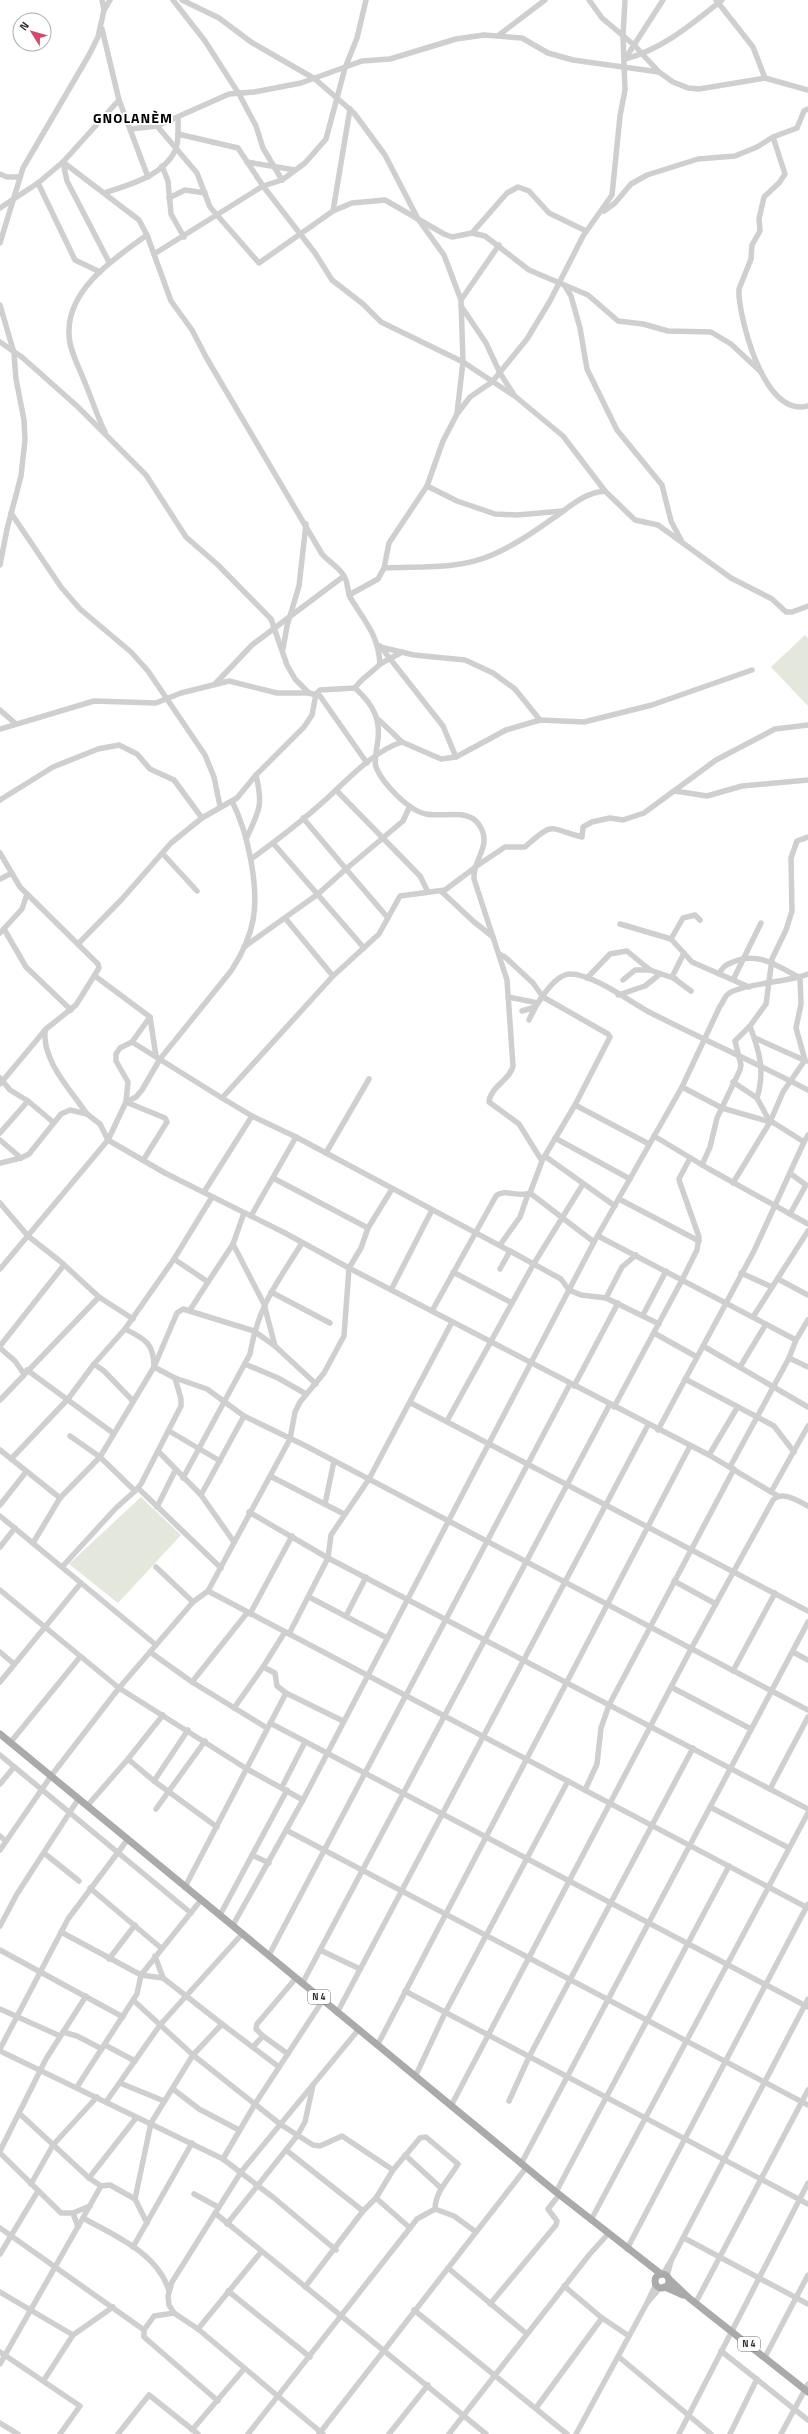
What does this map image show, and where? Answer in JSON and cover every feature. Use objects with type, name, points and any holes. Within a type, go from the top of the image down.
[{"type":"main road","name":"N 4","points":[[0,1734],[243,1933],[337,2013],[378,2044],[450,2106],[627,2249],[662,2280],[696,2302],[807,2389]]},
{"type":"street","points":[[102,0],[104,10]]},
{"type":"street","points":[[0,242],[19,177],[87,59],[101,27],[104,10],[110,0]]},
{"type":"street","points":[[173,0],[205,41],[239,94],[256,126],[263,148],[282,180]]},
{"type":"street","points":[[182,0],[219,18],[251,42],[315,79],[350,109],[384,155],[418,219],[444,255],[461,303],[486,343],[500,373],[516,396]]},
{"type":"street","points":[[154,254],[184,237],[217,214],[263,186],[282,180],[295,170],[326,139],[345,68],[357,38],[366,0]]},
{"type":"street","points":[[499,35],[545,0]]},
{"type":"street","points":[[589,0],[602,18],[634,45],[659,72],[673,82],[693,89],[765,78],[808,90]]},
{"type":"street","points":[[349,595],[376,582],[384,568],[389,544],[427,486],[443,441],[457,414],[470,397],[492,382],[527,339],[548,304],[586,231],[601,213],[612,195],[615,181],[620,116],[626,90],[623,36],[625,0]]},
{"type":"street","points":[[625,59],[639,35],[654,17],[663,0]]},
{"type":"street","points":[[625,59],[642,54],[683,32],[718,1],[753,47],[765,78]]},
{"type":"street","points":[[101,27],[119,100],[148,177]]},
{"type":"street","points":[[130,129],[157,126],[178,118],[226,94],[239,94],[315,79],[362,61],[390,59],[460,38],[499,35],[522,38],[548,52],[573,60],[659,72]]},
{"type":"street","points":[[0,208],[38,183],[63,162],[119,100]]},
{"type":"street","points":[[333,211],[350,109]]},
{"type":"street","points":[[601,213],[617,202],[631,184],[647,176],[698,159],[735,156],[758,147],[773,137],[797,128],[804,113],[808,109]]},
{"type":"street","points":[[104,193],[148,177],[162,166],[176,147],[178,118]]},
{"type":"street","points":[[157,126],[197,173],[208,204],[259,263],[333,211],[352,203],[385,200],[452,237],[472,234],[485,236],[499,245],[529,270],[588,295],[618,321],[672,331],[711,332],[731,344],[761,372],[782,400],[792,406],[808,406]]},
{"type":"street","points":[[178,134],[235,146],[240,150],[263,186],[299,234],[314,251],[332,280],[363,304],[381,322],[463,362],[516,396],[563,436],[605,491],[635,520],[658,525],[743,586],[772,599],[786,612],[792,612],[808,606]]},
{"type":"street","points":[[761,372],[751,347],[741,312],[740,289],[751,259],[752,245],[760,231],[759,219],[764,197],[779,183],[785,174],[773,137]]},
{"type":"street","points":[[63,162],[134,216],[147,234],[171,300],[192,330],[269,467],[306,524],[322,554],[344,576],[349,595],[369,624],[380,647],[443,726],[456,757]]},
{"type":"street","points":[[63,162],[67,181],[109,262]]},
{"type":"street","points":[[247,162],[295,170]]},
{"type":"street","points":[[162,166],[168,181],[171,214],[184,237]]},
{"type":"street","points":[[0,174],[7,177],[19,177]]},
{"type":"street","points":[[38,183],[75,260],[100,272]]},
{"type":"street","points":[[472,234],[507,193],[518,187],[529,191],[549,213],[586,231]]},
{"type":"street","points":[[169,198],[185,190],[205,193]]},
{"type":"street","points":[[106,435],[94,410],[69,337],[73,312],[79,300],[109,262],[147,234]]},
{"type":"street","points":[[457,414],[463,362],[461,303],[499,245]]},
{"type":"street","points":[[565,286],[571,296],[580,328],[587,369],[617,430],[662,485],[671,520],[682,542]]},
{"type":"street","points":[[0,305],[14,353],[16,379],[24,420],[25,440],[21,476],[11,513],[0,565]]},
{"type":"street","points":[[0,342],[46,378],[146,475],[186,537],[261,608],[276,628],[283,651],[295,679],[309,693]]},
{"type":"street","points":[[427,486],[457,501],[495,514],[517,515],[546,510],[564,511]]},
{"type":"street","points":[[384,568],[449,566],[490,556],[506,549],[590,494],[605,491]]},
{"type":"street","points":[[11,513],[61,587],[80,609],[131,652],[148,671],[168,698],[205,755],[214,777],[220,806]]},
{"type":"street","points":[[283,651],[289,616],[299,586],[306,524]]},
{"type":"street","points":[[216,683],[244,652],[276,628],[289,616],[344,576]]},
{"type":"street","points":[[377,641],[380,664]]},
{"type":"street","points":[[380,647],[402,652],[465,660],[493,673],[515,689],[540,720]]},
{"type":"street","points":[[356,688],[360,680],[371,673],[380,664],[402,652]]},
{"type":"street","points":[[78,944],[179,835],[220,806],[232,801],[241,794],[256,774],[310,721],[316,694],[320,690],[356,688],[364,696],[378,720],[402,742],[441,759],[456,757],[506,730],[540,720],[584,722],[652,705],[752,670]]},
{"type":"street","points":[[0,729],[94,701],[111,700],[148,704],[216,683],[229,681],[277,693],[316,694],[323,700],[367,763]]},
{"type":"street","points":[[0,710],[16,724]]},
{"type":"street","points":[[378,720],[380,735],[375,758],[376,768],[409,808],[425,814],[441,816],[455,813],[470,817],[482,829],[485,840],[474,868],[474,879],[499,954],[507,984],[512,1072],[489,1098],[489,1102],[520,1124],[544,1159],[615,1206]]},
{"type":"street","points":[[222,1098],[332,976],[379,934],[400,896],[441,891],[505,847],[525,848],[542,832],[549,829],[564,830],[582,836],[583,827],[592,822],[610,818],[623,820],[639,815],[675,791],[716,760],[751,744],[769,732],[785,727],[808,725]]},
{"type":"street","points":[[251,860],[336,790],[352,773],[390,746],[402,742]]},
{"type":"street","points":[[0,800],[53,767],[98,749],[119,745],[137,754],[150,769],[174,780],[202,818]]},
{"type":"street","points":[[247,837],[259,813],[261,797],[256,774]]},
{"type":"street","points":[[675,791],[707,796],[742,786],[808,780]]},
{"type":"street","points":[[336,790],[420,876],[428,892]]},
{"type":"street","points":[[126,1102],[136,1097],[142,1090],[158,1058],[231,971],[244,947],[253,922],[256,904],[256,889],[251,860],[247,837],[232,801]]},
{"type":"street","points":[[244,947],[318,894],[403,821],[409,808]]},
{"type":"street","points":[[303,818],[388,918]]},
{"type":"street","points":[[702,1165],[722,1108],[740,1065],[735,1041],[750,1026],[766,1004],[770,984],[771,962],[792,911],[792,855],[797,841],[808,837]]},
{"type":"street","points":[[273,843],[364,948]]},
{"type":"street","points":[[0,853],[27,894],[98,964],[95,976],[71,1010],[46,1029],[1,1081],[10,1090],[28,1101],[53,1122]]},
{"type":"street","points":[[163,854],[197,891]]},
{"type":"street","points":[[0,879],[12,873]]},
{"type":"street","points":[[441,891],[473,921],[493,937]]},
{"type":"street","points":[[27,894],[22,909],[2,931],[26,967],[71,1010]]},
{"type":"street","points":[[671,939],[683,918],[695,915],[700,920]]},
{"type":"street","points":[[285,918],[332,976]]},
{"type":"street","points":[[733,980],[761,923]]},
{"type":"street","points":[[620,924],[671,939],[692,962],[749,987]]},
{"type":"street","points":[[587,978],[610,954],[627,951],[650,970],[676,980]]},
{"type":"street","points":[[684,953],[672,977],[691,991]]},
{"type":"street","points":[[499,954],[505,957],[533,983],[543,997],[610,1037],[544,1159],[520,1217],[500,1245]]},
{"type":"street","points":[[719,974],[723,966],[744,957],[771,962],[800,978]]},
{"type":"street","points":[[623,980],[635,970],[650,970]]},
{"type":"street","points":[[529,1020],[536,1005],[559,977],[570,974],[587,978],[704,1039],[808,1090]]},
{"type":"street","points":[[618,994],[645,986],[660,974]]},
{"type":"street","points":[[233,1925],[303,1800],[594,1242],[682,1086],[727,995],[749,987],[800,978],[808,974]]},
{"type":"street","points":[[95,976],[150,1017],[158,1058]]},
{"type":"street","points":[[800,978],[801,1004],[796,1028],[806,1061]]},
{"type":"street","points":[[508,997],[536,1005]]},
{"type":"street","points":[[522,1011],[536,1005]]},
{"type":"street","points":[[0,1269],[108,1140],[126,1102],[128,1082],[116,1061],[116,1054],[120,1048],[132,1042],[150,1017]]},
{"type":"street","points":[[750,1026],[755,1038],[762,1067],[762,1081],[757,1098]]},
{"type":"street","points":[[46,1029],[44,1042],[48,1056],[87,1114],[100,1124],[108,1140],[144,1159],[165,1173],[251,1216],[648,1425],[709,1455],[778,1496],[791,1498],[808,1506]]},
{"type":"street","points":[[755,1038],[806,1061]]},
{"type":"street","points":[[132,1042],[252,1116],[296,1137],[500,1245],[561,1280],[569,1290],[581,1295],[606,1298],[659,1324]]},
{"type":"street","points":[[733,1183],[770,1122],[783,1092],[806,1061]]},
{"type":"street","points":[[326,1153],[369,1079]]},
{"type":"street","points":[[733,1082],[757,1098],[770,1122]]},
{"type":"street","points":[[682,1086],[722,1108],[770,1122],[804,1142]]},
{"type":"street","points":[[0,1133],[28,1101]]},
{"type":"street","points":[[126,1102],[165,1118],[167,1122],[144,1159]]},
{"type":"street","points":[[575,1104],[649,1144]]},
{"type":"street","points":[[0,1163],[21,1158],[29,1154],[53,1122],[61,1114],[70,1110],[87,1114]]},
{"type":"street","points":[[204,1192],[252,1116]]},
{"type":"street","points":[[658,1430],[741,1273],[791,1174],[808,1135]]},
{"type":"street","points":[[654,1136],[733,1183],[808,1224]]},
{"type":"street","points":[[251,1216],[296,1137]]},
{"type":"street","points":[[555,1138],[630,1179]]},
{"type":"street","points":[[0,1140],[21,1158]]},
{"type":"street","points":[[302,1984],[568,1484],[654,1333],[682,1280],[699,1240],[679,1179],[690,1158]]},
{"type":"street","points":[[790,1214],[806,1185],[791,1174]]},
{"type":"street","points":[[273,1178],[368,1228]]},
{"type":"street","points":[[447,1421],[533,1265],[583,1184]]},
{"type":"street","points":[[0,1850],[51,1776],[119,1688],[193,1602],[208,1591],[249,1512],[290,1439],[295,1412],[306,1394],[316,1384],[344,1336],[349,1268],[361,1248],[368,1228],[392,1189]]},
{"type":"street","points":[[432,1311],[492,1200],[498,1194],[529,1194],[594,1242]]},
{"type":"street","points":[[11,1459],[68,1399],[94,1364],[133,1319],[174,1259],[212,1197]]},
{"type":"street","points":[[619,1199],[699,1240]]},
{"type":"street","points":[[0,1203],[28,1236],[64,1265],[99,1297],[133,1319]]},
{"type":"street","points":[[392,1290],[432,1210]]},
{"type":"street","points":[[190,1310],[233,1244],[244,1213]]},
{"type":"street","points":[[754,1317],[808,1231]]},
{"type":"street","points":[[598,1236],[796,1340]]},
{"type":"street","points":[[183,1478],[197,1448],[225,1403],[250,1354],[254,1331],[264,1304],[302,1243]]},
{"type":"street","points":[[233,1244],[264,1304],[275,1346]]},
{"type":"street","points":[[500,1268],[510,1251]]},
{"type":"street","points":[[606,1298],[622,1267],[636,1255]]},
{"type":"street","points":[[174,1259],[208,1282]]},
{"type":"street","points":[[64,1265],[0,1347],[26,1372],[68,1399],[113,1433]]},
{"type":"street","points":[[643,1316],[666,1271]]},
{"type":"street","points":[[453,1272],[512,1303]]},
{"type":"street","points":[[741,1273],[772,1287]]},
{"type":"street","points":[[778,1279],[808,1295]]},
{"type":"street","points":[[271,1292],[330,1322]]},
{"type":"street","points":[[0,1400],[99,1297]]},
{"type":"street","points":[[269,1955],[528,1463],[618,1303]]},
{"type":"street","points":[[33,1543],[60,1498],[100,1457],[113,1433],[154,1367],[177,1313],[183,1309],[254,1331],[275,1346],[316,1384]]},
{"type":"street","points":[[585,1790],[597,1764],[601,1728],[609,1705],[691,1549],[756,1417],[789,1358],[796,1340],[808,1320]]},
{"type":"street","points":[[234,1708],[287,1633],[309,1597],[328,1558],[330,1535],[369,1479],[411,1403],[452,1322]]},
{"type":"street","points":[[740,1367],[766,1324]]},
{"type":"street","points":[[125,1329],[149,1342],[153,1352],[154,1367]]},
{"type":"street","points":[[654,1333],[697,1357]]},
{"type":"street","points":[[703,1346],[808,1408]]},
{"type":"street","points":[[789,1358],[808,1367]]},
{"type":"street","points":[[94,1364],[104,1371],[133,1401]]},
{"type":"street","points":[[245,1364],[278,1378],[306,1394]]},
{"type":"street","points":[[154,1367],[175,1378],[207,1389],[244,1416],[448,1520],[808,1710]]},
{"type":"street","points":[[62,1567],[116,1508],[136,1490],[158,1452],[181,1406],[181,1399],[175,1378]]},
{"type":"street","points":[[685,1379],[737,1408],[776,1427],[794,1452]]},
{"type":"street","points":[[411,1403],[808,1611]]},
{"type":"street","points":[[709,1455],[737,1408]]},
{"type":"street","points":[[201,1495],[244,1416]]},
{"type":"street","points":[[337,2013],[648,1425]]},
{"type":"street","points":[[771,1492],[808,1426]]},
{"type":"street","points":[[169,1431],[220,1460]]},
{"type":"street","points":[[70,1436],[100,1457],[157,1507],[221,1568]]},
{"type":"street","points":[[378,2044],[690,1446]]},
{"type":"street","points":[[0,1450],[60,1498]]},
{"type":"street","points":[[158,1452],[175,1471],[201,1495],[234,1542]]},
{"type":"street","points":[[325,1504],[334,1461]]},
{"type":"street","points":[[157,1507],[175,1471]]},
{"type":"street","points":[[0,1505],[26,1472]]},
{"type":"street","points":[[270,1476],[344,1514]]},
{"type":"street","points":[[450,2106],[691,1649],[773,1500],[778,1496]]},
{"type":"street","points":[[249,1512],[328,1558],[447,1618],[808,1809]]},
{"type":"street","points":[[0,1516],[156,1645]]},
{"type":"street","points":[[0,1547],[15,1528]]},
{"type":"street","points":[[192,1682],[249,1613],[292,1536]]},
{"type":"street","points":[[156,1567],[193,1602]]},
{"type":"street","points":[[346,1616],[366,1577]]},
{"type":"street","points":[[674,1581],[716,1604]]},
{"type":"street","points":[[0,1682],[81,1583]]},
{"type":"street","points":[[0,1590],[119,1688],[188,1730],[247,1769],[303,1800]]},
{"type":"street","points":[[208,1591],[768,1887],[807,1906],[627,2249]]},
{"type":"street","points":[[733,1671],[775,1593]]},
{"type":"street","points":[[309,1597],[387,1638]]},
{"type":"street","points":[[359,2029],[242,2172],[218,2207],[172,2282],[169,2292],[169,2305],[174,2313],[198,2329],[321,2433],[414,2310],[476,2232],[524,2166],[567,2077],[808,1622]]},
{"type":"street","points":[[0,1652],[14,1664]]},
{"type":"street","points":[[150,1652],[192,1682],[234,1708],[268,1726],[306,1742],[404,1793],[806,2006]]},
{"type":"street","points":[[792,1652],[808,1660]]},
{"type":"street","points":[[10,1742],[80,1657]]},
{"type":"street","points":[[263,1668],[275,1673],[277,1686],[286,1693],[343,1721]]},
{"type":"street","points":[[671,1687],[751,1729]]},
{"type":"street","points":[[185,1887],[286,1693]]},
{"type":"street","points":[[88,1805],[128,1759],[163,1715]]},
{"type":"street","points":[[770,1789],[808,1717]]},
{"type":"street","points":[[154,1780],[188,1730]]},
{"type":"street","points":[[156,1808],[205,1741]]},
{"type":"street","points":[[220,1915],[252,1855],[306,1742]]},
{"type":"street","points":[[509,2101],[529,2057],[692,1748]]},
{"type":"street","points":[[0,1755],[191,1913]]},
{"type":"street","points":[[128,1759],[169,1792],[217,1827]]},
{"type":"street","points":[[0,1784],[14,1767]]},
{"type":"street","points":[[415,2077],[445,2013],[568,1781]]},
{"type":"street","points":[[0,1926],[2,1919],[79,1798]]},
{"type":"street","points":[[710,1807],[789,1848]]},
{"type":"street","points":[[591,2220],[808,1813]]},
{"type":"street","points":[[286,1830],[808,2105]]},
{"type":"street","points":[[0,1836],[6,1841]]},
{"type":"street","points":[[128,1839],[76,1907],[61,1932],[0,2050],[41,2072],[77,2086],[136,2118],[151,2123],[223,2159],[242,2172],[336,2250]]},
{"type":"street","points":[[44,1853],[79,1881]]},
{"type":"street","points":[[252,1855],[269,1863]]},
{"type":"street","points":[[490,2304],[556,2226],[557,2221],[548,2209],[558,2194],[606,2098],[729,1866]]},
{"type":"street","points":[[90,1888],[161,1948]]},
{"type":"street","points":[[77,2086],[123,2017],[139,1990],[141,1975],[161,1948],[201,1900]]},
{"type":"street","points":[[109,1959],[135,1926]]},
{"type":"street","points":[[61,1932],[141,1975],[163,1978],[280,2067]]},
{"type":"street","points":[[106,2102],[160,2025],[243,1933]]},
{"type":"street","points":[[0,1950],[123,2017]]},
{"type":"street","points":[[320,1950],[360,1969]]},
{"type":"street","points":[[155,1956],[163,1978]]},
{"type":"street","points":[[288,2054],[263,2036],[256,2029],[257,2024],[296,1978]]},
{"type":"street","points":[[405,1991],[808,2204]]},
{"type":"street","points":[[86,1996],[44,2063],[41,2072],[0,2152],[61,2213],[73,2213],[90,2206]]},
{"type":"street","points":[[576,2434],[647,2303],[662,2280],[806,2006],[808,1999]]},
{"type":"street","points":[[133,2000],[193,2055],[297,2136],[313,2146],[320,2146],[342,2136],[393,2170]]},
{"type":"street","points":[[223,2159],[255,2104],[322,2000]]},
{"type":"street","points":[[0,2009],[17,2018],[61,2034],[77,2036],[135,2061]]},
{"type":"street","points":[[135,2199],[151,2123],[193,2055],[222,2024]]},
{"type":"street","points":[[253,2047],[263,2036]]},
{"type":"street","points":[[120,2083],[164,2101]]},
{"type":"street","points":[[228,2224],[297,2136],[305,2122],[314,2083]]},
{"type":"street","points":[[172,2089],[199,2109],[239,2130]]},
{"type":"street","points":[[696,2302],[808,2090]]},
{"type":"street","points":[[31,2184],[53,2145],[97,2097]]},
{"type":"street","points":[[20,2114],[89,2178],[101,2186],[110,2185],[135,2199],[147,2223]]},
{"type":"street","points":[[89,2178],[136,2118]]},
{"type":"street","points":[[305,2287],[336,2250],[363,2211],[376,2198],[393,2170],[423,2136],[457,2161],[457,2166],[441,2188],[436,2198],[435,2209]]},
{"type":"street","points":[[133,2247],[192,2143]]},
{"type":"street","points":[[286,2150],[363,2211]]},
{"type":"street","points":[[406,2155],[441,2188]]},
{"type":"street","points":[[679,2434],[758,2277],[808,2183]]},
{"type":"street","points":[[0,2364],[6,2356],[101,2186]]},
{"type":"street","points":[[0,2254],[38,2191]]},
{"type":"street","points":[[194,2194],[218,2207]]},
{"type":"street","points":[[376,2198],[410,2228]]},
{"type":"street","points":[[248,2434],[279,2397],[417,2219],[435,2209],[454,2216],[476,2232]]},
{"type":"street","points":[[73,2213],[78,2227]]},
{"type":"street","points":[[215,2213],[261,2252],[384,2349],[486,2434]]},
{"type":"street","points":[[83,2218],[133,2247],[162,2272],[169,2292]]},
{"type":"street","points":[[0,2228],[54,2268],[113,2307],[144,2330]]},
{"type":"street","points":[[449,2434],[564,2286],[608,2234]]},
{"type":"street","points":[[684,2238],[808,2304]]},
{"type":"street","points":[[198,2329],[261,2252]]},
{"type":"street","points":[[448,2268],[527,2334]]},
{"type":"street","points":[[765,2357],[808,2275]]},
{"type":"street","points":[[564,2286],[602,2318],[629,2336]]},
{"type":"street","points":[[0,2292],[73,2335]]},
{"type":"street","points":[[228,2292],[310,2357]]},
{"type":"street","points":[[44,2380],[73,2335],[113,2307]]},
{"type":"street","points":[[414,2310],[567,2434]]},
{"type":"street","points":[[174,2313],[164,2316],[154,2316],[144,2330],[144,2337],[218,2400]]},
{"type":"street","points":[[536,2408],[602,2318]]},
{"type":"street","points":[[721,2351],[808,2420]]},
{"type":"street","points":[[0,2352],[44,2380],[80,2406],[60,2434]]},
{"type":"street","points":[[619,2357],[711,2434]]},
{"type":"street","points":[[192,2430],[244,2369]]},
{"type":"street","points":[[730,2434],[757,2379]]},
{"type":"street","points":[[389,2434],[428,2385]]},
{"type":"street","points":[[781,2434],[794,2409],[807,2389]]},
{"type":"street","points":[[120,2433],[149,2395],[198,2434]]},
{"type":"street","points":[[0,2423],[18,2434]]},
{"type":"shaded area","points":[[805,635],[808,638],[808,706],[771,667]]},
{"type":"shaded area","points":[[141,1497],[181,1535],[118,1603],[69,1564]]},
{"type":"district","name":"GNOLANÈM","points":[[133,118]]}]
